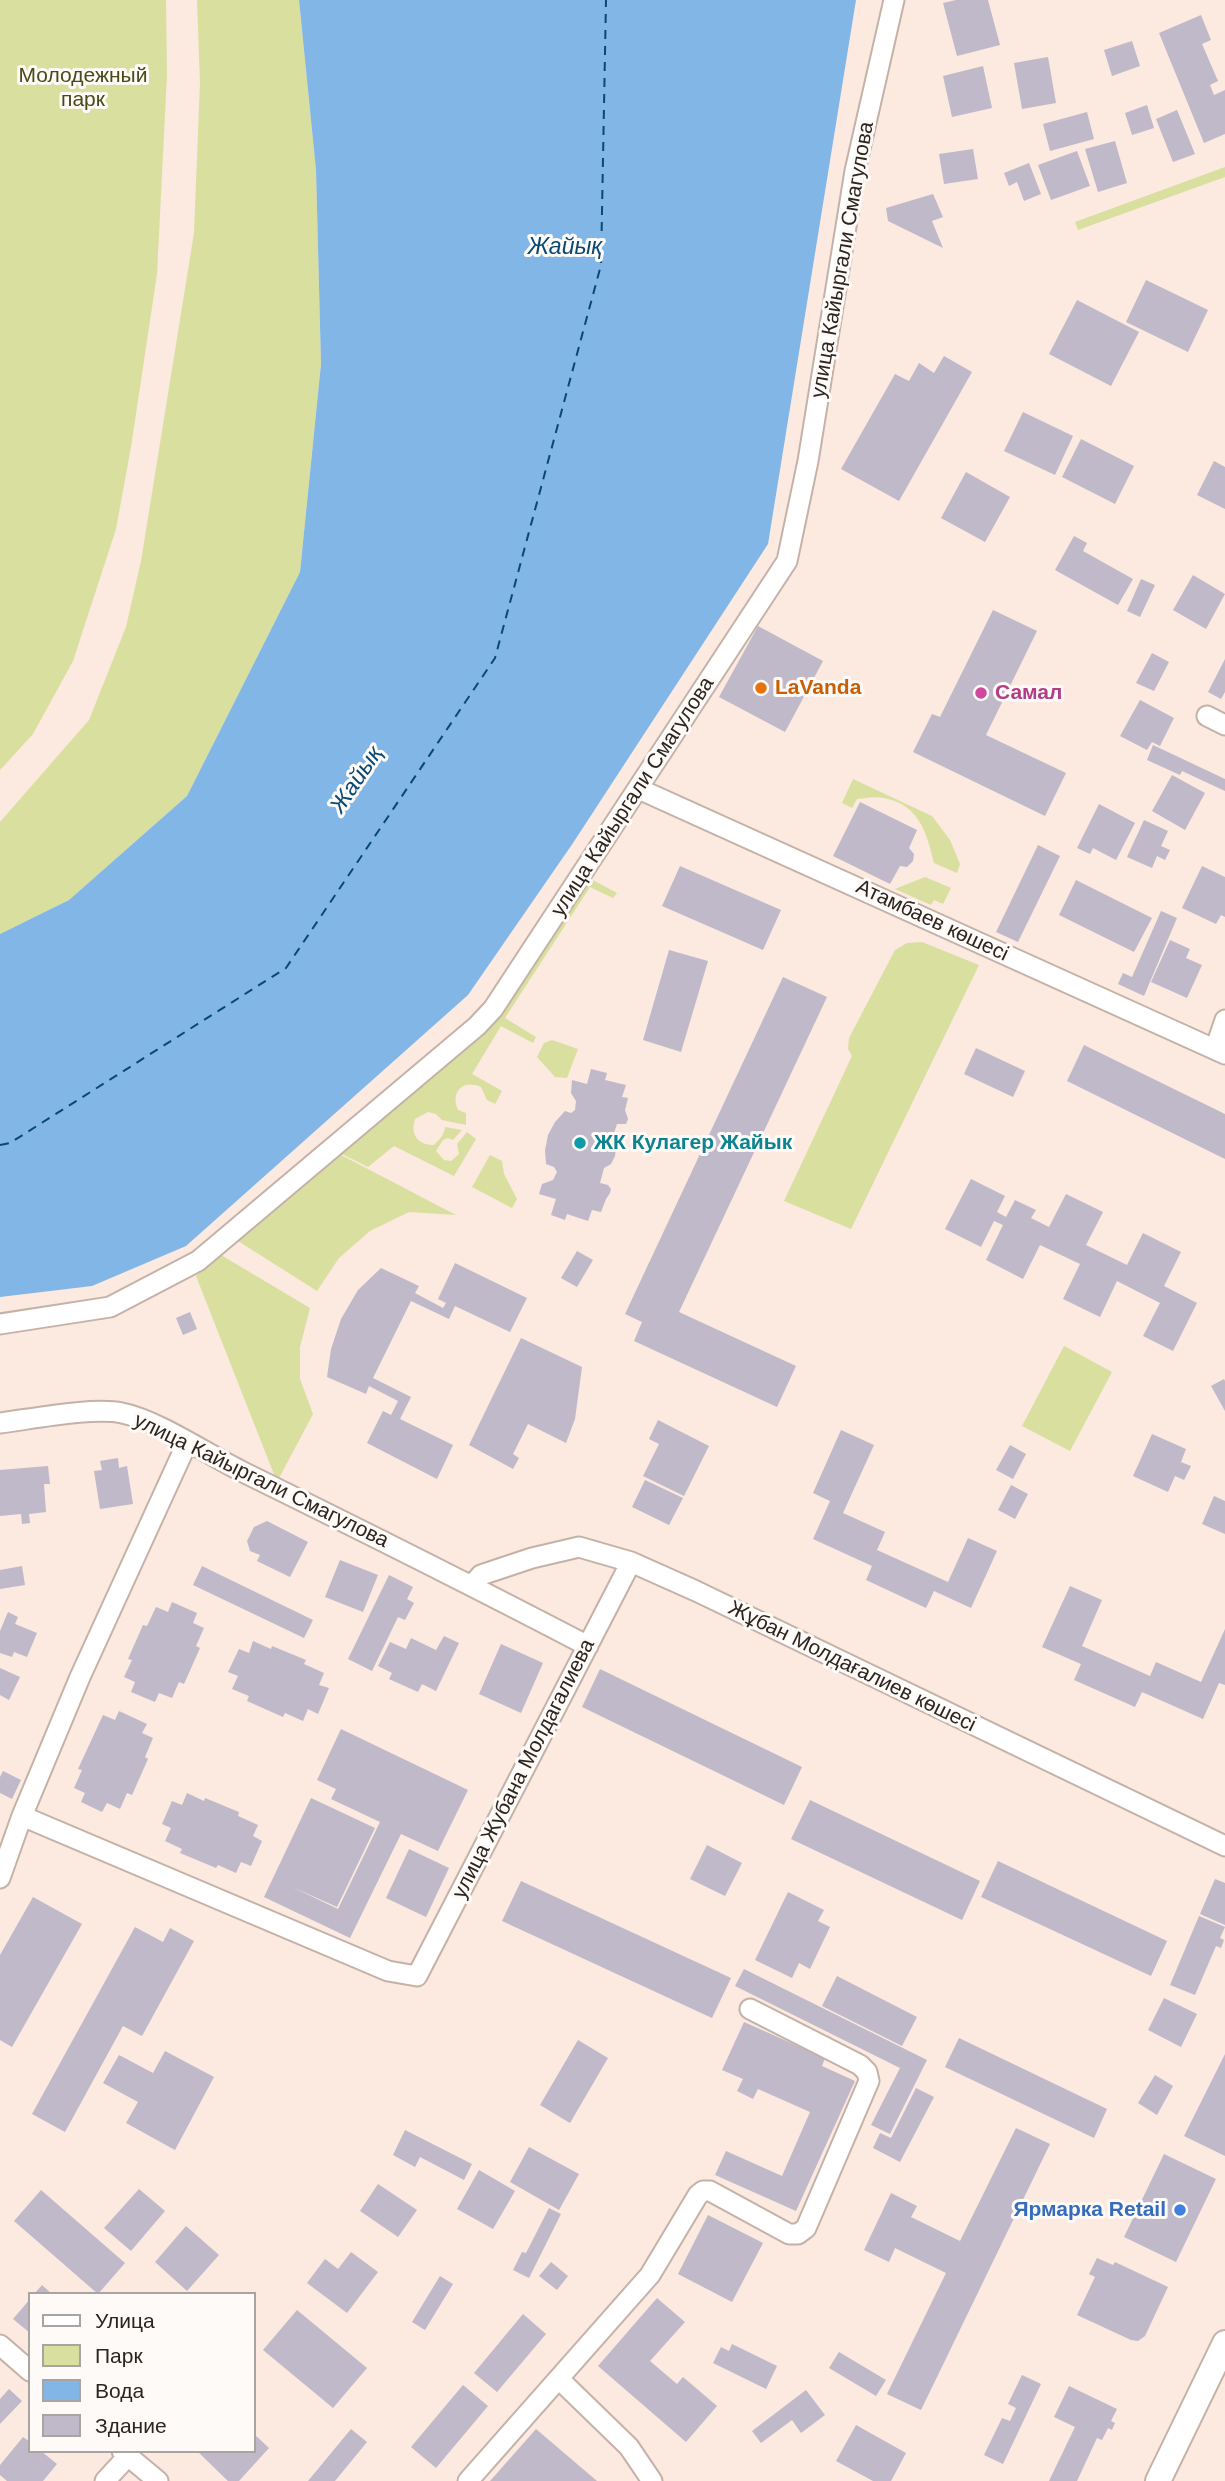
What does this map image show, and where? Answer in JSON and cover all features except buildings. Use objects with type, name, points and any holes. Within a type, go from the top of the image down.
[{"type":"main road","points":[[1158,2481],[1225,2343]]},
{"type":"street","name":"улица Кайыргали Смагулова","points":[[0,1324],[110,1307],[198,1261],[326,1155],[477,1026],[493,1009],[787,561],[808,461],[855,171],[894,0]]},
{"type":"street","points":[[1207,716],[1225,724]]},
{"type":"street","name":"Атамбаев көшесі","points":[[639,789],[1220,1052]]},
{"type":"street","points":[[1220,1052],[1225,1020]]},
{"type":"street","name":"улица Кайыргали Смагулова","points":[[0,1423],[99,1412],[119,1412],[138,1417],[588,1646]]},
{"type":"street","points":[[0,1878],[22,1816],[80,1677],[187,1443]]},
{"type":"street","name":"Жұбан Молдағалиев көшесі","points":[[472,1585],[481,1576],[532,1558],[579,1547],[631,1562],[1225,1846]]},
{"type":"street","name":"улица Жубана Молдагалиева","points":[[22,1816],[388,1971],[417,1976],[631,1562]]},
{"type":"street","points":[[468,2481],[649,2275],[703,2191],[710,2191],[789,2234],[798,2234],[806,2228],[869,2081],[867,2072],[860,2065],[750,2009]]},
{"type":"street","points":[[0,2345],[28,2369]]},
{"type":"street","points":[[559,2379],[629,2447],[652,2481]]},
{"type":"street","points":[[105,2481],[125,2454],[158,2481]]},
{"type":"green space","name":"Молодежный парк","points":[[0,0],[166,0],[167,75],[157,274],[116,529],[73,661],[33,734],[0,770]]},
{"type":"green space","points":[[197,0],[299,0],[316,170],[321,364],[300,572],[187,796],[69,900],[0,934],[0,822],[89,720],[126,627],[141,561],[194,233],[200,83]]},
{"type":"green space","points":[[1225,167],[1225,177],[1078,230],[1075,222]]},
{"type":"green space","points":[[853,779],[932,816],[950,840],[960,864],[957,873],[934,863],[920,822],[906,807],[878,797],[857,799],[852,808],[842,803]]},
{"type":"green space","points":[[587,877],[617,893],[613,898],[590,887],[505,1018],[536,1037],[533,1043],[501,1026],[472,1074],[502,1091],[495,1104],[487,1100],[481,1087],[469,1085],[460,1089],[456,1098],[458,1110],[466,1113],[466,1125],[442,1120],[436,1114],[428,1112],[415,1119],[414,1130],[417,1138],[428,1145],[434,1145],[438,1141],[445,1127],[462,1130],[453,1140],[443,1140],[436,1151],[444,1160],[451,1161],[459,1154],[457,1144],[467,1132],[476,1139],[454,1176],[394,1146],[368,1167],[342,1154],[503,1007]]},
{"type":"green space","points":[[925,877],[951,888],[943,904],[934,900],[931,905],[895,889]]},
{"type":"green space","points":[[922,942],[979,965],[851,1229],[784,1201],[852,1056],[848,1049],[849,1038],[895,950],[907,943]]},
{"type":"green space","points":[[552,1040],[578,1049],[567,1078],[555,1077],[537,1057],[544,1043]]},
{"type":"green space","points":[[341,1155],[456,1215],[409,1212],[370,1231],[339,1258],[317,1291],[238,1241]]},
{"type":"green space","points":[[490,1155],[502,1161],[504,1174],[517,1199],[512,1208],[472,1187]]},
{"type":"green space","points":[[221,1255],[310,1308],[300,1347],[300,1379],[313,1414],[277,1482],[196,1276]]},
{"type":"green space","points":[[1064,1346],[1112,1372],[1070,1451],[1022,1426]]},
{"type":"water","name":"Жайық","points":[[299,0],[856,0],[768,544],[573,843],[468,995],[186,1246],[92,1286],[0,1297],[0,934],[69,900],[187,796],[300,572],[321,364],[316,170]]},
{"type":"ferry route","points":[[0,1145],[10,1143],[286,968],[495,658],[601,265],[606,0]]},
{"type":"place","name":"LaVanda","points":[[761,688]]},
{"type":"place","name":"Самал","points":[[981,693]]},
{"type":"place","name":"ЖК Кулагер Жайык","points":[[580,1143]]},
{"type":"place","name":"Ярмарка Retail","points":[[1180,2210]]}]
